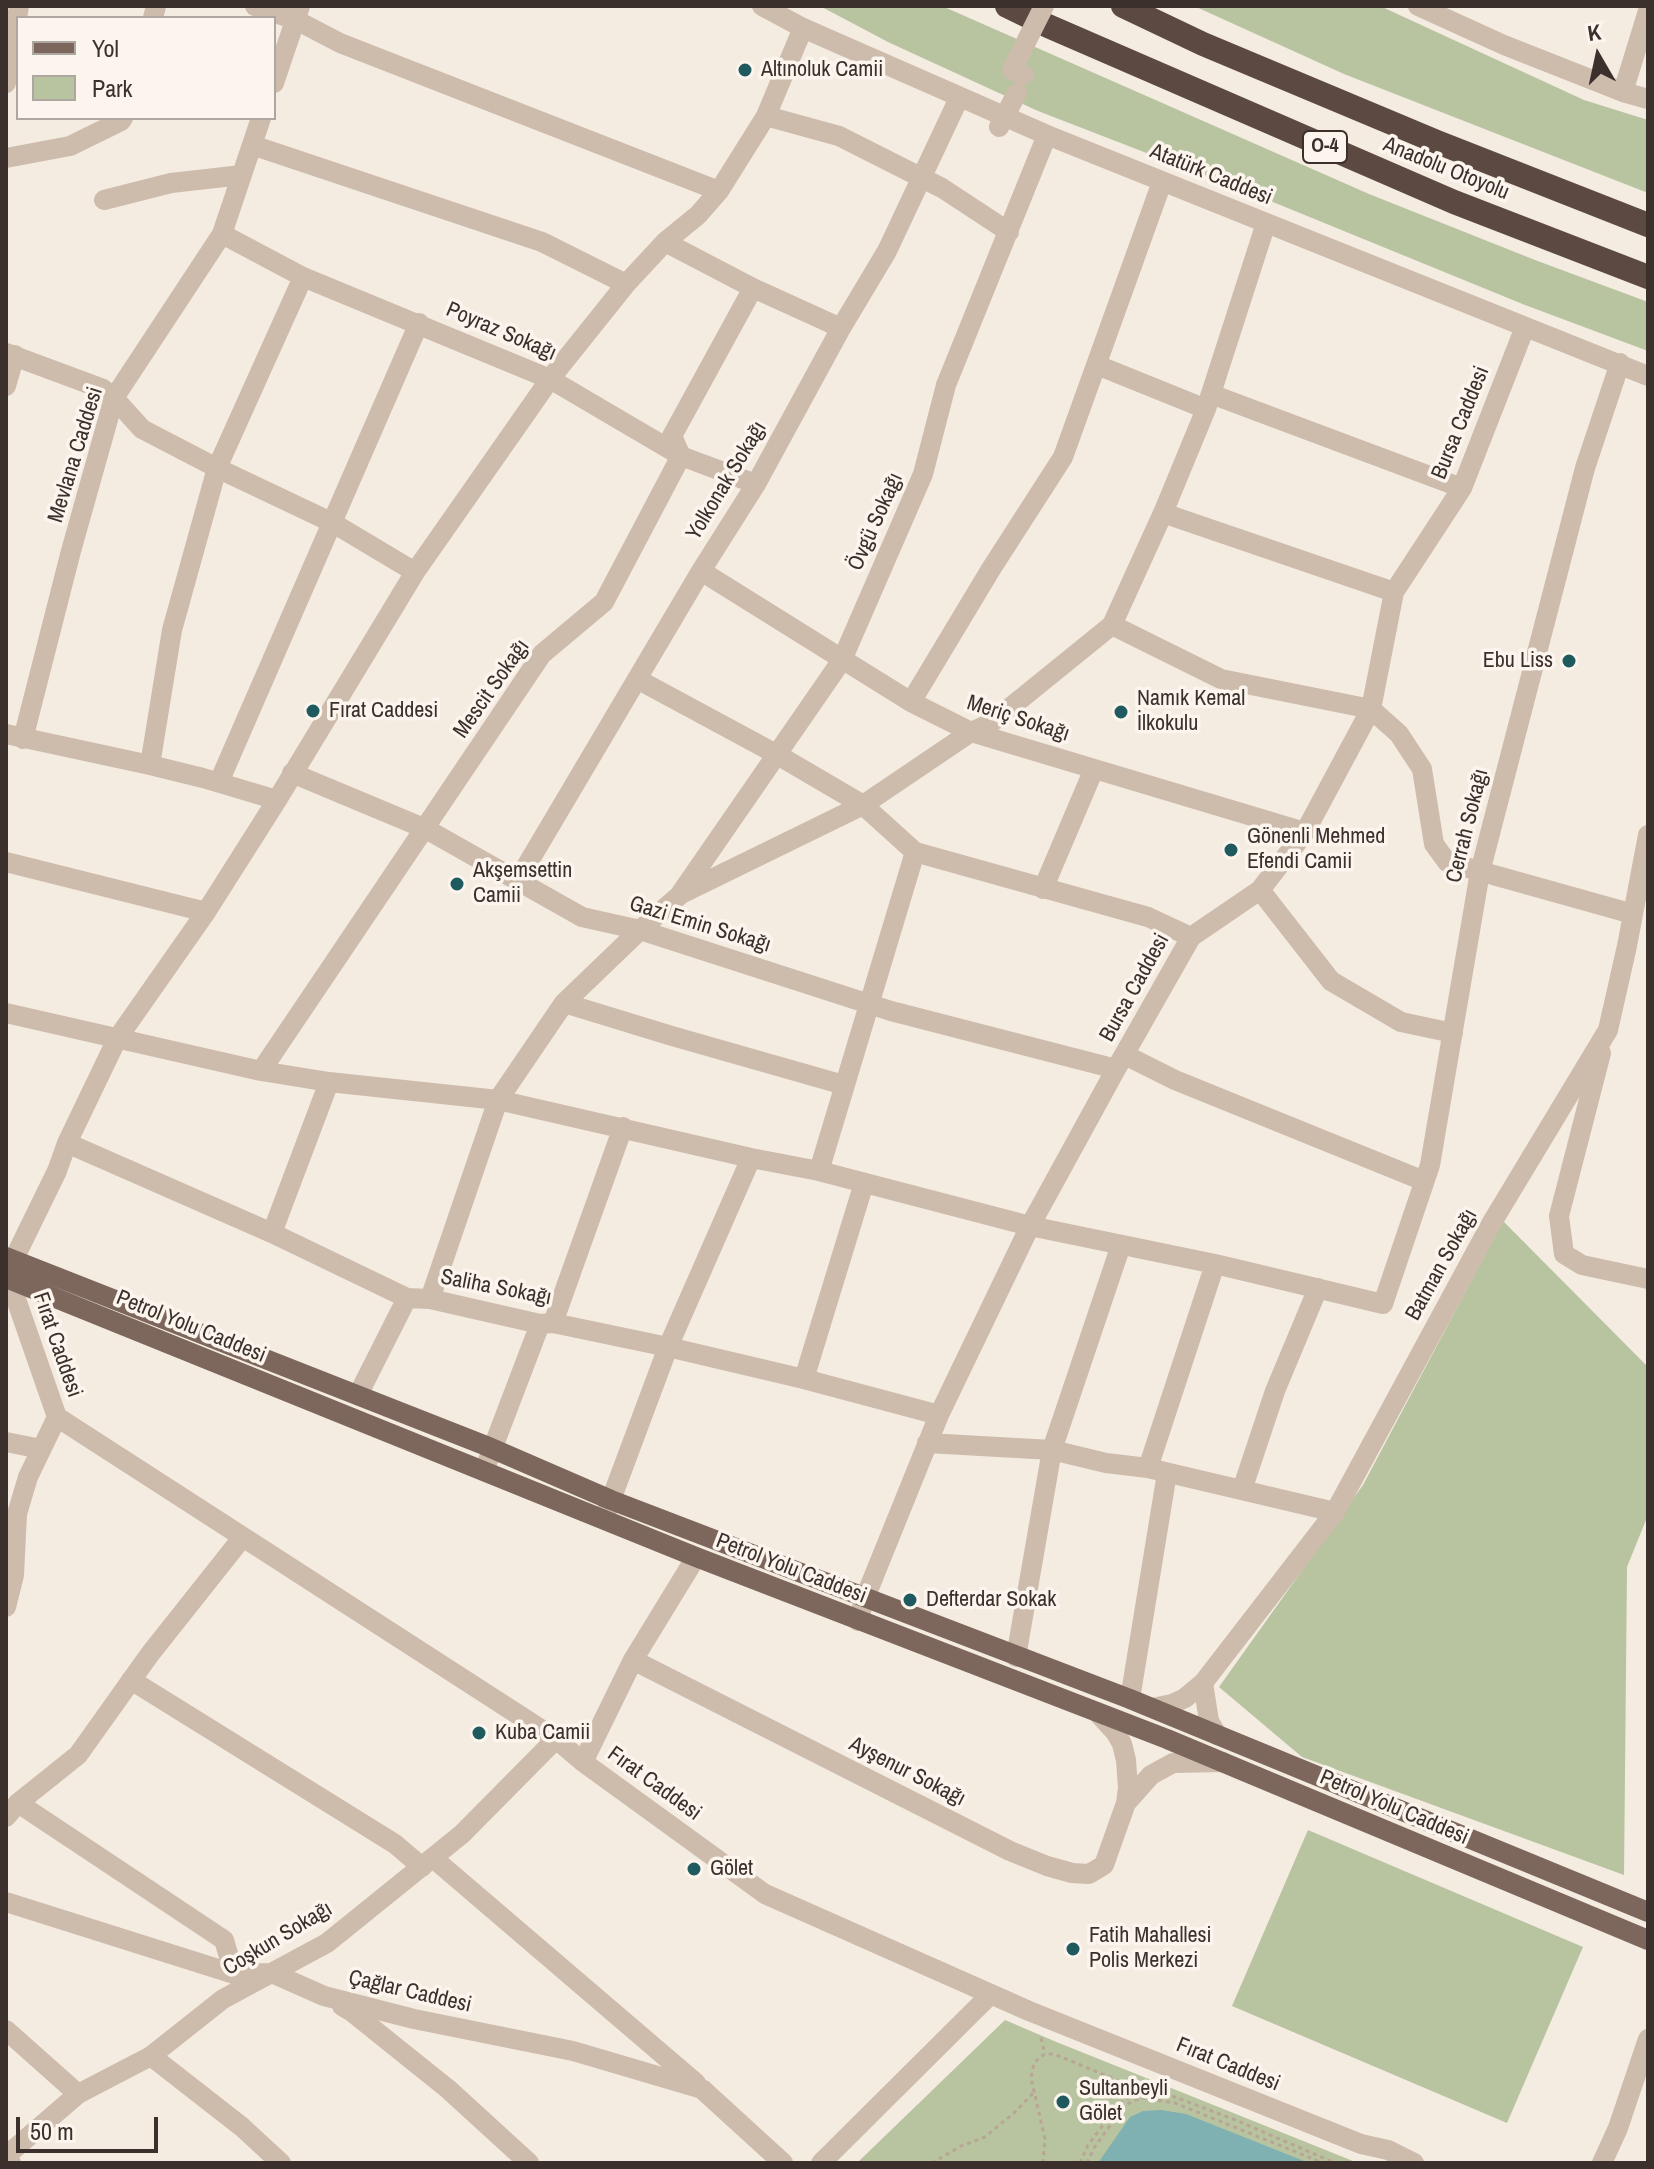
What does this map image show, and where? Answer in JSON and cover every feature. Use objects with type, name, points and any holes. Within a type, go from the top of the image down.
[{"type":"highway","name":"Anadolu Otoyolu","points":[[1007,6],[1439,196],[1648,277]]},
{"type":"highway","name":"Anadolu Otoyolu","points":[[1123,6],[1203,44],[1437,142],[1648,225]]},
{"type":"main road","name":"Petrol Yolu Caddesi","points":[[9,1268],[358,1395],[494,1449],[696,1557],[1223,1762],[1648,1940]]},
{"type":"main road","name":"Petrol Yolu Caddesi","points":[[9,1268],[484,1471],[865,1598],[1130,1699],[1648,1912]]},
{"type":"street","points":[[255,6],[298,13],[340,43],[719,191]]},
{"type":"street","name":"Atatürk Caddesi","points":[[762,6],[803,28],[1047,135],[1648,376]]},
{"type":"street","points":[[999,127],[1020,84],[1012,70],[1044,6]]},
{"type":"street","points":[[1418,6],[1445,12],[1504,45],[1648,99]]},
{"type":"street","points":[[1623,92],[1648,11]]},
{"type":"street","points":[[276,77],[298,13]]},
{"type":"street","points":[[6,83],[16,24]]},
{"type":"street","points":[[9,1268],[117,1039],[206,912],[415,572],[550,379],[626,284],[719,191],[766,116],[803,28]]},
{"type":"street","name":"Yolkonak Sokağı","points":[[518,880],[756,484],[887,251],[959,98]]},
{"type":"street","points":[[766,116],[839,136],[921,177],[1009,232]]},
{"type":"street","points":[[6,158],[70,146],[119,120]]},
{"type":"street","name":"Mevlana Caddesi","points":[[14,737],[114,398],[222,234],[260,120]]},
{"type":"street","name":"Övgü Sokağı","points":[[681,894],[842,660],[923,474],[946,385],[1047,135]]},
{"type":"street","points":[[252,145],[542,242],[626,284]]},
{"type":"street","points":[[104,200],[171,183],[242,175]]},
{"type":"street","points":[[911,702],[1063,457],[1162,182]]},
{"type":"street","points":[[430,1299],[498,1100],[564,1003],[681,894],[863,805],[971,732],[991,723],[1112,625],[1163,513],[1208,402],[1266,223]]},
{"type":"street","name":"Poyraz Sokağı","points":[[222,234],[303,277],[550,379],[681,456],[756,484]]},
{"type":"street","points":[[665,242],[753,288],[841,328]]},
{"type":"street","points":[[150,765],[172,630],[217,468],[303,277]]},
{"type":"street","name":"Mescit Sokağı","points":[[261,1071],[542,654],[604,602],[681,456],[672,436],[753,288]]},
{"type":"street","points":[[219,782],[419,323]]},
{"type":"street","points":[[1525,327],[1648,362]]},
{"type":"street","name":"Bursa Caddesi","points":[[858,1621],[939,1415],[1030,1226],[1191,937],[1260,890],[1305,832],[1371,709],[1394,592],[1462,488],[1525,327]]},
{"type":"street","points":[[6,386],[10,354],[103,389],[142,429],[333,523],[415,572]]},
{"type":"street","name":"Cerrah Sokağı","points":[[1318,1288],[1383,1304],[1430,1165],[1480,872],[1585,468],[1620,363]]},
{"type":"street","points":[[1097,365],[1462,488]]},
{"type":"street","points":[[1163,513],[1394,592]]},
{"type":"street","name":"Meriç Sokağı","points":[[701,571],[911,702],[971,732],[1305,832]]},
{"type":"street","points":[[1112,625],[1221,679],[1371,709],[1399,734],[1422,769],[1434,844],[1447,862],[1633,914]]},
{"type":"street","points":[[637,679],[863,805],[915,852],[1148,917],[1191,937]]},
{"type":"street","points":[[14,737],[150,765],[277,800]]},
{"type":"street","points":[[1043,889],[1094,769]]},
{"type":"street","name":"Gazi Emin Sokağı","points":[[292,773],[426,829],[582,917],[640,930],[891,1011],[1121,1062],[1175,1080],[1424,1181]]},
{"type":"street","name":"Batman Sokağı","points":[[1152,1708],[1185,1698],[1203,1683],[1335,1512],[1491,1224],[1608,1030],[1642,884],[1648,835]]},
{"type":"street","points":[[819,1171],[915,852]]},
{"type":"street","points":[[6,862],[206,912]]},
{"type":"street","points":[[1260,890],[1331,981],[1401,1022],[1453,1033]]},
{"type":"street","points":[[564,1003],[844,1085]]},
{"type":"street","points":[[6,1013],[261,1071],[329,1082],[498,1100],[819,1171],[1030,1226],[1318,1288],[1275,1391],[1242,1490]]},
{"type":"street","points":[[1608,1030],[1559,1216],[1564,1254],[1582,1265],[1648,1279]]},
{"type":"street","points":[[272,1233],[329,1082]]},
{"type":"street","points":[[484,1471],[623,1127]]},
{"type":"street","name":"Saliha Sokağı","points":[[67,1143],[272,1233],[407,1298],[430,1299],[668,1347],[939,1415]]},
{"type":"street","points":[[608,1510],[668,1347],[751,1158]]},
{"type":"street","points":[[804,1379],[864,1183]]},
{"type":"street","points":[[1016,1657],[1052,1450],[1121,1245]]},
{"type":"street","points":[[1130,1699],[1157,1471],[1215,1264]]},
{"type":"street","name":"Fırat Caddesi","points":[[9,1268],[57,1417],[556,1739],[765,1894],[991,1994],[1361,2144]]},
{"type":"street","points":[[358,1395],[407,1298]]},
{"type":"street","points":[[6,1607],[14,1575],[12,1513],[57,1417]]},
{"type":"street","points":[[6,1442],[41,1449]]},
{"type":"street","points":[[927,1443],[1052,1450],[1335,1512]]},
{"type":"street","points":[[234,1974],[224,1940],[12,1810],[78,1755],[131,1680],[242,1538]]},
{"type":"street","points":[[583,1762],[633,1660],[696,1557]]},
{"type":"street","name":"Ayşenur Sokağı","points":[[633,1660],[1010,1851],[1047,1866],[1089,1874],[1104,1865],[1126,1803]]},
{"type":"street","points":[[131,1680],[427,1862],[702,2089]]},
{"type":"street","points":[[1203,1683],[1209,1721],[1217,1735]]},
{"type":"street","points":[[1097,1712],[1122,1744],[1128,1774],[1126,1803]]},
{"type":"street","name":"Coşkun Sokağı","points":[[6,2156],[78,2094],[151,2056],[223,1999],[327,1943],[462,1834],[556,1739]]},
{"type":"street","points":[[1126,1803],[1151,1775],[1173,1763],[1223,1762]]},
{"type":"street","name":"Çağlar Caddesi","points":[[6,1902],[234,1974],[272,1973],[324,1996],[414,2019],[573,2051],[702,2089],[783,2163]]},
{"type":"street","points":[[821,2163],[991,1994]]},
{"type":"street","points":[[324,1996],[352,2012],[436,2079],[529,2163]]},
{"type":"street","points":[[6,2030],[78,2094]]},
{"type":"street","points":[[1602,2163],[1618,2128],[1646,2048]]},
{"type":"street","points":[[151,2056],[242,2127],[281,2163]]},
{"type":"street","points":[[1361,2144],[1385,2163]]},
{"type":"street","points":[[1361,2144],[1388,2150],[1414,2163]]},
{"type":"street","points":[[6,2156],[11,2163]]},
{"type":"path","points":[[1043,2163],[1045,2139],[1031,2078],[1034,2063],[1045,2054],[1054,2054],[1098,2071],[1139,2092]]},
{"type":"path","points":[[932,2163],[961,2146],[985,2137],[1034,2092]]},
{"type":"path","points":[[1080,2163],[1088,2145],[1114,2109],[1139,2092],[1175,2097],[1323,2163]]},
{"type":"path","points":[[1087,2163],[1122,2109],[1132,2101],[1144,2098],[1175,2103],[1300,2153],[1335,2163]]},
{"type":"green space","points":[[820,6],[942,6],[1369,194],[1648,302],[1648,351],[1038,111],[888,42]]},
{"type":"green space","points":[[1194,6],[1380,6],[1584,100],[1648,120],[1648,193],[1344,74]]},
{"type":"green space","points":[[1503,1221],[1648,1367],[1648,1515],[1627,1567],[1624,1875],[1302,1757],[1219,1687],[1363,1485]]},
{"type":"green space","points":[[1308,1830],[1583,1947],[1507,2123],[1232,2006]]},
{"type":"green space","name":"Sultanbeyli Gölet","points":[[1005,2020],[1054,2041],[1358,2163],[857,2163]]},
{"type":"water","points":[[1143,2111],[1186,2114],[1309,2163],[1098,2163],[1130,2117]]},
{"type":"place","name":"Altınoluk Camii","points":[[745,70]]},
{"type":"place","name":"Ebu Liss","points":[[1569,661]]},
{"type":"place","name":"Fırat Caddesi","points":[[313,711]]},
{"type":"place","name":"Namık Kemal İlkokulu","points":[[1121,712]]},
{"type":"place","name":"Gönenli Mehmed Efendi Camii","points":[[1231,850]]},
{"type":"place","name":"Akşemsettin Camii","points":[[457,884]]},
{"type":"place","name":"Defterdar Sokak","points":[[910,1600]]},
{"type":"place","name":"Kuba Camii","points":[[479,1733]]},
{"type":"place","name":"Gölet","points":[[694,1869]]},
{"type":"place","name":"Fatih Mahallesi Polis Merkezi","points":[[1073,1949]]},
{"type":"place","name":"Sultanbeyli Gölet","points":[[1063,2102]]}]
